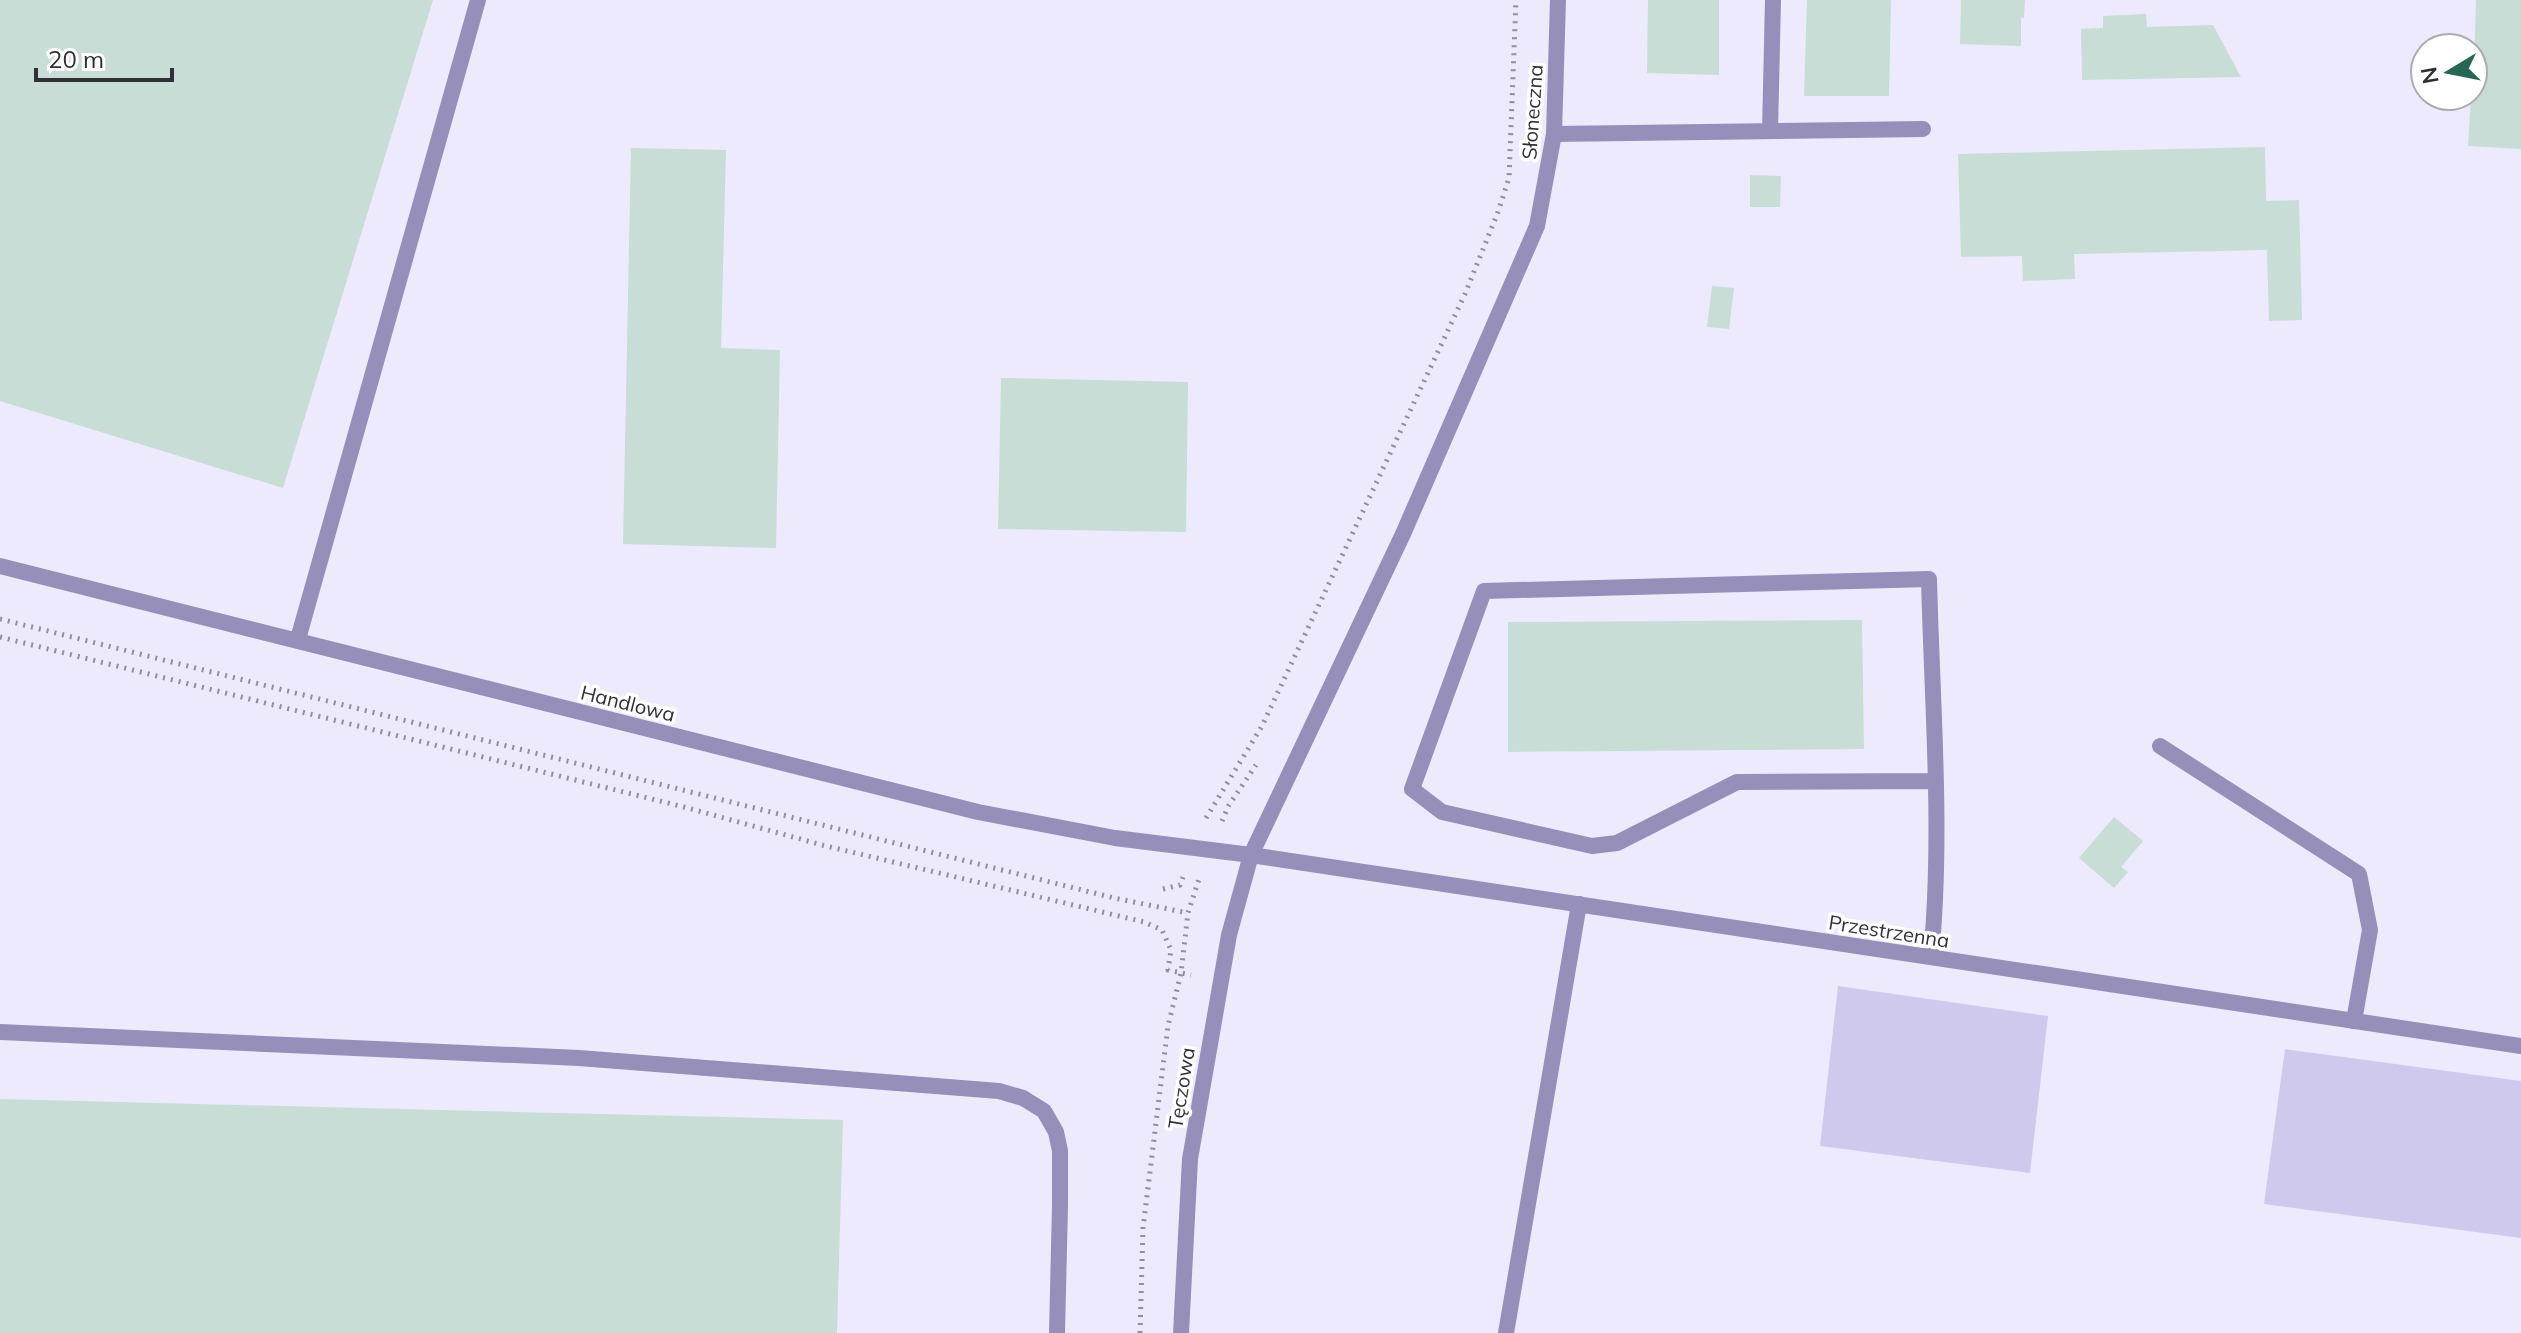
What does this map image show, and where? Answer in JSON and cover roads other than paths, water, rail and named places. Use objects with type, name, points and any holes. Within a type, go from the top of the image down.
[{"type":"street","points":[[298,639],[478,0]]},
{"type":"street","name":"Słoneczna","points":[[1251,855],[1403,534],[1537,226],[1554,134],[1558,0]]},
{"type":"street","points":[[1770,131],[1773,0]]},
{"type":"street","points":[[1554,134],[1923,129]]},
{"type":"street","name":"Handlowa","points":[[0,566],[978,812],[1115,838],[1251,855]]},
{"type":"street","points":[[1931,957],[1937,895],[1929,579],[1484,591],[1412,789],[1442,812],[1592,846],[1617,843],[1737,782],[1934,781]]},
{"type":"street","points":[[2160,746],[2359,874],[2370,930],[2354,1021]]},
{"type":"street","name":"Przestrzenna","points":[[1251,855],[2521,1046]]},
{"type":"street","name":"Tęczowa","points":[[1181,1333],[1190,1159],[1229,935],[1251,855]]},
{"type":"street","points":[[1506,1333],[1579,904]]},
{"type":"street","points":[[0,1032],[579,1058],[999,1091],[1023,1098],[1044,1111],[1056,1132],[1060,1151],[1057,1333]]}]
